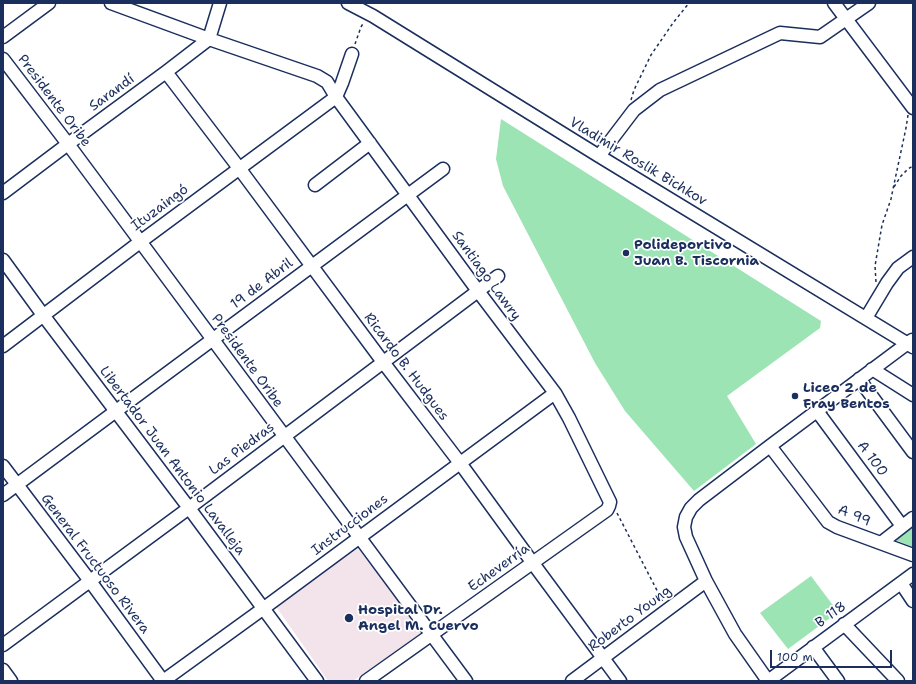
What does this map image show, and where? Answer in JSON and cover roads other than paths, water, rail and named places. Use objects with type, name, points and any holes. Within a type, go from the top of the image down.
[{"type":"street","points":[[3,37],[49,3]]},
{"type":"street","points":[[111,3],[209,39],[220,3]]},
{"type":"street","name":"Vladimir Roslik Bichkov","points":[[348,3],[369,14],[866,318],[911,343]]},
{"type":"street","points":[[834,3],[911,106]]},
{"type":"street","points":[[599,156],[634,110],[660,90],[780,33],[820,37],[869,3]]},
{"type":"street","name":"Sarandí","points":[[3,193],[209,39]]},
{"type":"street","name":"Santiago Lawry","points":[[209,39],[318,76],[327,82],[336,97],[478,291],[555,392],[610,502],[609,506]]},
{"type":"street","points":[[336,97],[352,54]]},
{"type":"street","name":"Presidente Oribe","points":[[3,59],[68,144],[466,681]]},
{"type":"street","name":"Ricardo B. Hudgues","points":[[166,72],[460,463],[620,681]]},
{"type":"street","name":"Ituzaingó","points":[[3,346],[140,242],[336,97]]},
{"type":"street","points":[[315,185],[370,143]]},
{"type":"street","name":"19 de Abril","points":[[3,496],[444,169]]},
{"type":"street","points":[[866,318],[894,273],[898,268],[913,257]]},
{"type":"street","name":"Libertador Juan Antonio Lavalleja","points":[[3,260],[264,608],[316,681]]},
{"type":"street","name":"Las Piedras","points":[[3,645],[189,508],[498,276]]},
{"type":"street","points":[[768,681],[734,634],[706,581],[684,532],[686,517],[691,508],[699,500],[858,380],[911,343]]},
{"type":"street","points":[[872,370],[913,395]]},
{"type":"street","points":[[858,380],[913,452]]},
{"type":"street","name":"Instrucciones","points":[[163,681],[555,392]]},
{"type":"street","name":"A 100","points":[[817,411],[902,526]]},
{"type":"street","name":"A 99","points":[[770,446],[828,522],[837,527],[913,556]]},
{"type":"street","name":"General Fructuoso Rivera","points":[[3,466],[163,681]]},
{"type":"street","name":"Echeverría","points":[[366,681],[607,510],[609,506]]},
{"type":"street","points":[[880,543],[913,518]]},
{"type":"street","name":"B 118","points":[[768,681],[913,574]]},
{"type":"street","name":"Roberto Young","points":[[572,681],[706,581]]},
{"type":"street","points":[[900,584],[913,601]]},
{"type":"street","points":[[844,624],[898,681]]},
{"type":"street","points":[[813,647],[838,681]]},
{"type":"street","points":[[3,670],[11,681]]},
{"type":"place","name":"Polideportivo Juan B. Tiscornia","points":[[626,253]]},
{"type":"place","name":"Liceo 2 de Fray Bentos","points":[[795,396]]},
{"type":"place","name":"Hospital Dr. Angel M. Cuervo","points":[[349,618]]}]
